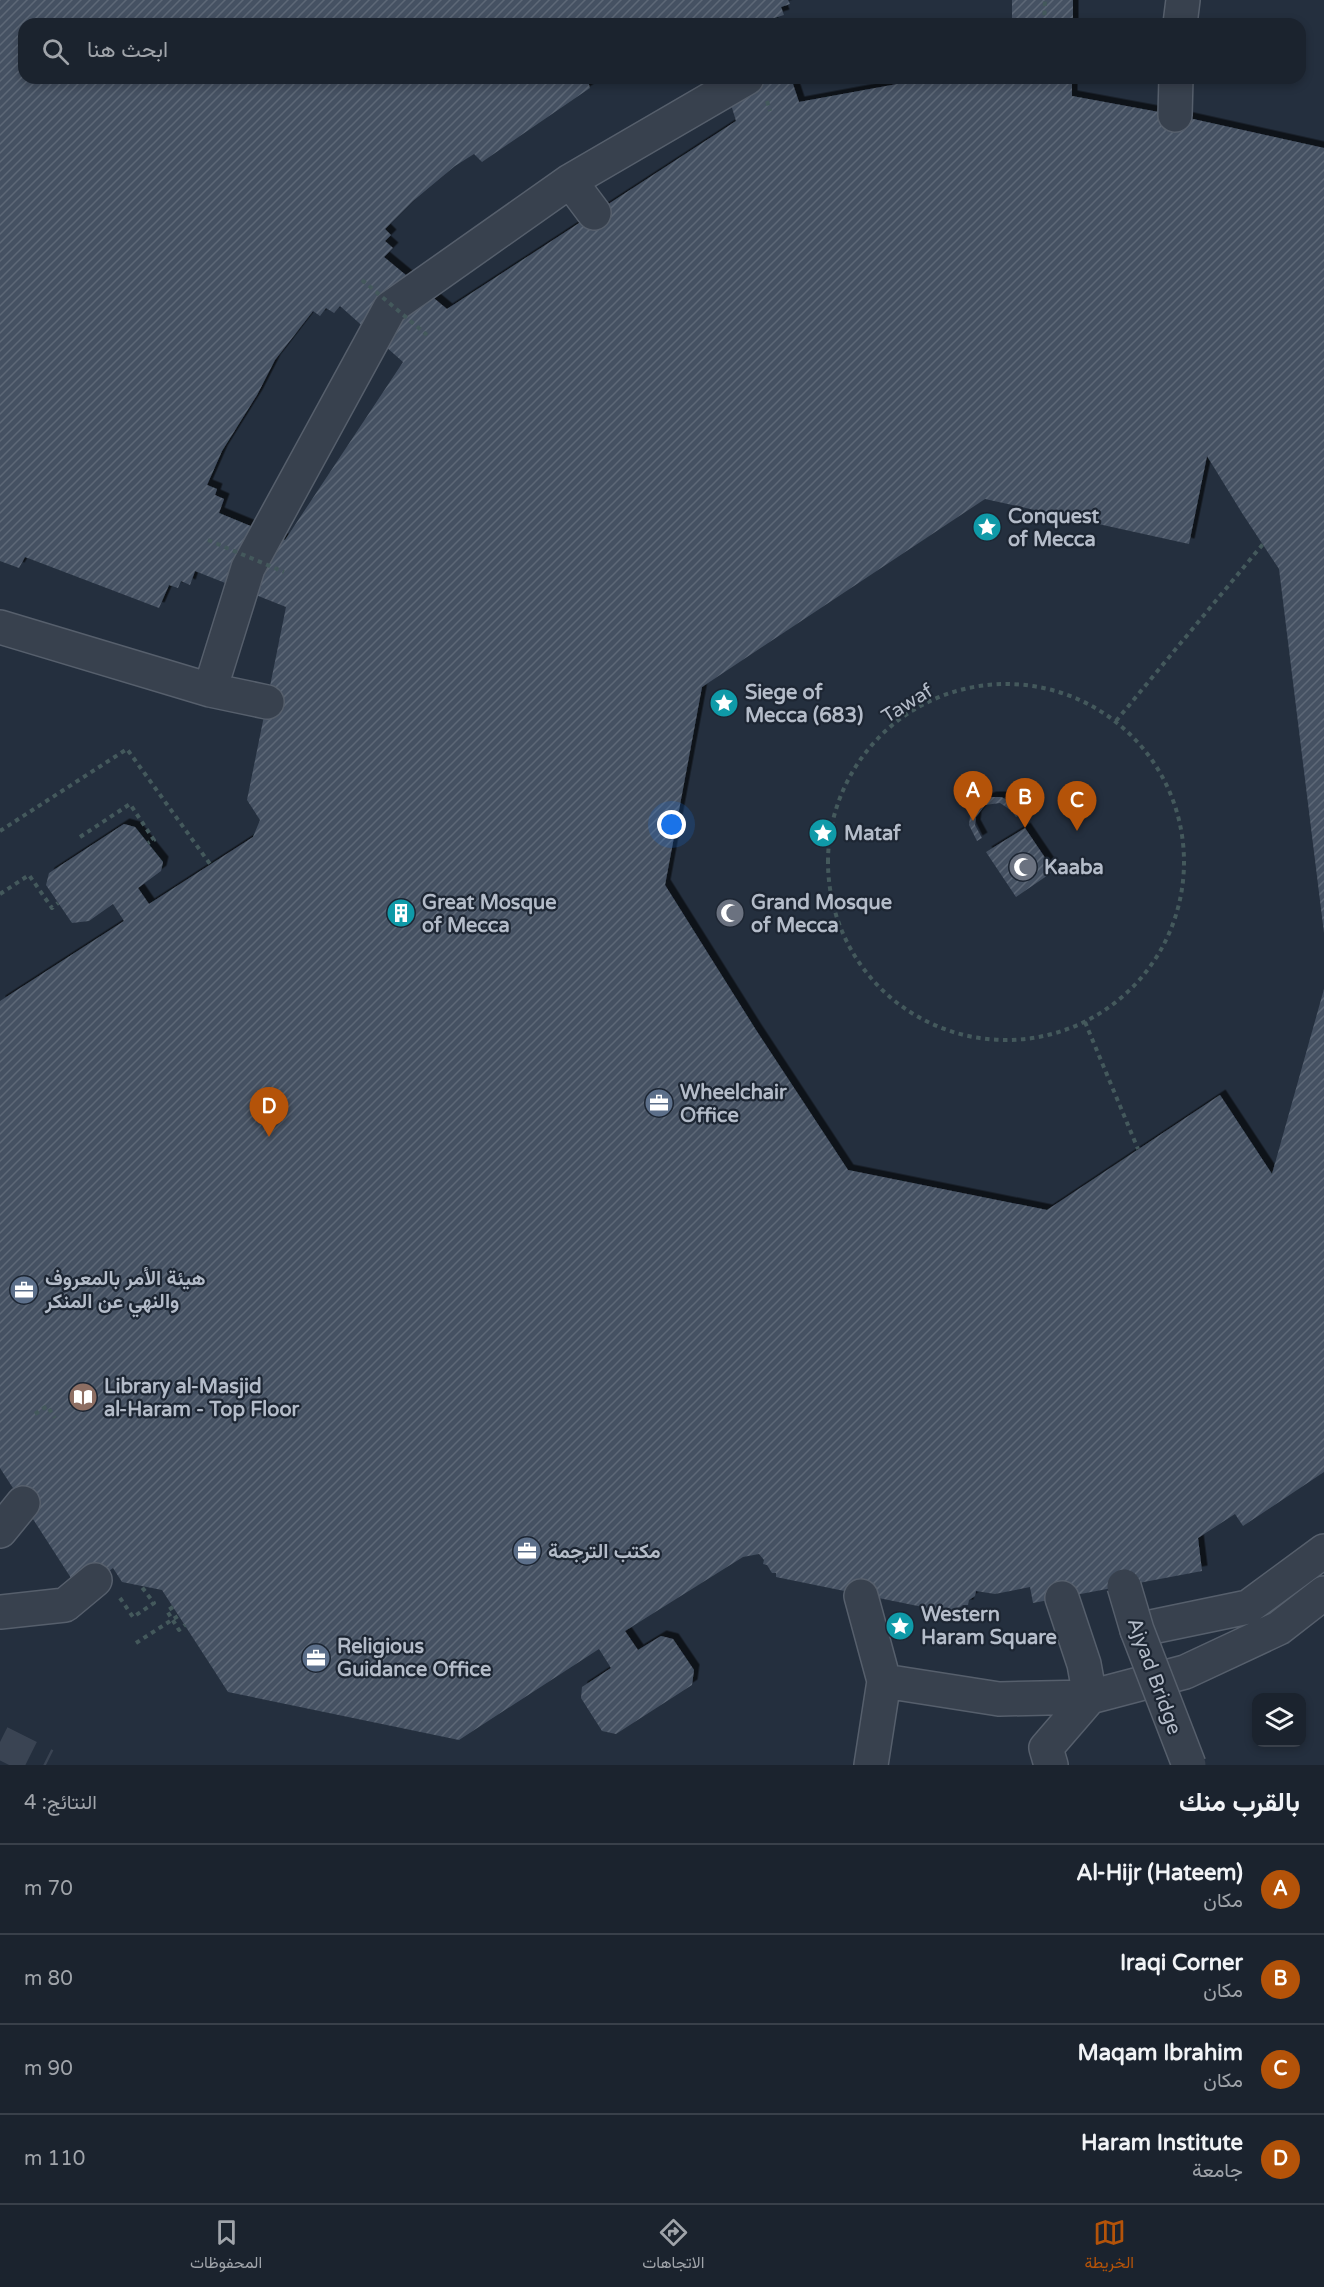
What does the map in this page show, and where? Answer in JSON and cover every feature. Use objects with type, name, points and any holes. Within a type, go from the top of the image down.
[{"type":"street","points":[[1181,18],[1184,0]]},
{"type":"street","points":[[210,690],[248,568],[390,308],[570,181],[737,84]]},
{"type":"street","points":[[1175,115],[1176,84]]},
{"type":"street","points":[[570,181],[594,213]]},
{"type":"street","points":[[0,627],[210,690],[267,702]]},
{"type":"street","points":[[0,1531],[23,1503]]},
{"type":"street","points":[[1137,1630],[1248,1607],[1324,1551]]},
{"type":"street","points":[[0,1612],[65,1605],[95,1580]]},
{"type":"street","name":"Ajyad Bridge","points":[[1124,1586],[1137,1630],[1189,1765]]},
{"type":"street","points":[[884,1681],[999,1699],[1090,1696],[1185,1672],[1279,1628],[1324,1593]]},
{"type":"street","points":[[861,1596],[884,1681],[871,1765]]},
{"type":"street","points":[[1062,1598],[1084,1664],[1090,1696]]},
{"type":"street","points":[[1051,1765],[1046,1748],[1090,1696]]},
{"type":"path","points":[[1044,18],[1045,0]]},
{"type":"path","points":[[362,280],[427,335]]},
{"type":"path","points":[[208,540],[284,572]]},
{"type":"path","points":[[1116,721],[1263,544]]},
{"type":"path","name":"Tawaf","points":[[1007,684],[1047,689],[1071,696],[1095,707],[1116,721],[1153,760],[1178,809],[1186,862],[1177,916],[1157,959],[1125,996],[1085,1022],[1048,1035],[1009,1040],[969,1036],[929,1023],[893,1000],[863,969],[841,927],[832,900],[828,862],[832,825],[845,786],[867,751],[896,723],[930,701],[968,688],[1007,684]]},
{"type":"path","points":[[0,831],[127,749],[210,864]]},
{"type":"path","points":[[80,837],[130,804],[154,840],[148,843]]},
{"type":"path","points":[[0,894],[29,875],[52,908],[58,903]]},
{"type":"path","points":[[1085,1022],[1138,1149]]},
{"type":"path","points":[[35,1414],[47,1406],[55,1418]]},
{"type":"path","points":[[133,1617],[154,1603],[141,1586]]},
{"type":"path","points":[[173,1607],[167,1611],[172,1621],[179,1630],[185,1625]]},
{"type":"path","points":[[136,1643],[178,1616]]},
{"type":"building","name":"Grand Mosque of Mecca","points":[[0,0],[788,0],[790,4],[781,7],[784,15],[774,18],[18,18],[18,84],[589,84],[590,88],[482,162],[474,154],[455,166],[413,201],[385,229],[391,235],[385,241],[393,248],[384,257],[447,309],[736,121],[725,84],[793,84],[799,102],[897,84],[1072,84],[1072,96],[1175,115],[1324,148],[1324,933],[1279,569],[1207,456],[1189,544],[985,499],[702,687],[665,885],[848,1170],[1047,1210],[1220,1095],[1272,1174],[1324,989],[1324,1472],[1243,1526],[1235,1514],[1198,1538],[1202,1571],[1033,1603],[1030,1587],[995,1594],[976,1591],[968,1605],[963,1605],[956,1610],[952,1609],[952,1613],[776,1577],[776,1573],[772,1573],[767,1565],[763,1564],[764,1560],[759,1554],[743,1557],[625,1631],[638,1650],[661,1636],[673,1639],[694,1670],[692,1685],[616,1734],[602,1731],[581,1698],[582,1687],[611,1668],[599,1649],[459,1740],[228,1692],[162,1590],[122,1582],[113,1568],[94,1582],[71,1578],[0,1468],[0,1001],[124,921],[113,904],[89,921],[72,923],[46,885],[49,873],[124,824],[135,827],[163,862],[161,871],[138,888],[149,904],[253,837],[260,820],[247,800],[286,607],[195,571],[190,585],[181,581],[178,588],[169,585],[159,608],[25,557],[19,568],[0,561]],"holes":[[[340,306],[403,362],[285,540],[219,513],[224,499],[215,495],[217,489],[207,485],[222,451],[257,395],[275,360],[313,311],[320,316],[326,308],[334,313]]]},
{"type":"building","points":[[1012,0],[1073,0],[1073,18],[1012,18]]},
{"type":"building","points":[[1001,797],[1010,801],[1021,815],[1016,817],[1012,811],[1000,803],[985,805],[976,817],[975,825],[982,838],[977,841],[969,825],[970,816],[982,800]]},
{"type":"building","name":"Kaaba","points":[[1025,828],[1054,871],[1016,897],[986,852]]},
{"type":"tunnel","points":[[0,1742],[46,1765]]},
{"type":"place","name":"Conquest of Mecca","points":[[987,527]]},
{"type":"place","name":"Siege of Mecca (683)","points":[[724,703]]},
{"type":"place","name":"Al-Hijr (Hateem)","points":[[973,821]]},
{"type":"place","name":"Iraqi Corner","points":[[1025,828]]},
{"type":"place","name":"Maqam Ibrahim","points":[[1077,831]]},
{"type":"place","name":"Mataf","points":[[823,833]]},
{"type":"place","name":"Kaaba","points":[[1023,867]]},
{"type":"place","name":"Great Mosque of Mecca","points":[[401,913]]},
{"type":"place","name":"Grand Mosque of Mecca","points":[[730,913]]},
{"type":"place","name":"Wheelchair Office","points":[[659,1103]]},
{"type":"place","name":"Haram Institute","points":[[269,1137]]},
{"type":"place","name":"هيئة الأمر بالمعروف والنهي عن المنكر","points":[[24,1290]]},
{"type":"place","name":"Library al-Masjid al-Haram - Top Floor","points":[[83,1397]]},
{"type":"place","name":"مكتب الترجمة","points":[[527,1551]]},
{"type":"place","name":"Western Haram Square","points":[[900,1626]]},
{"type":"place","name":"Religious Guidance Office","points":[[316,1658]]}]
